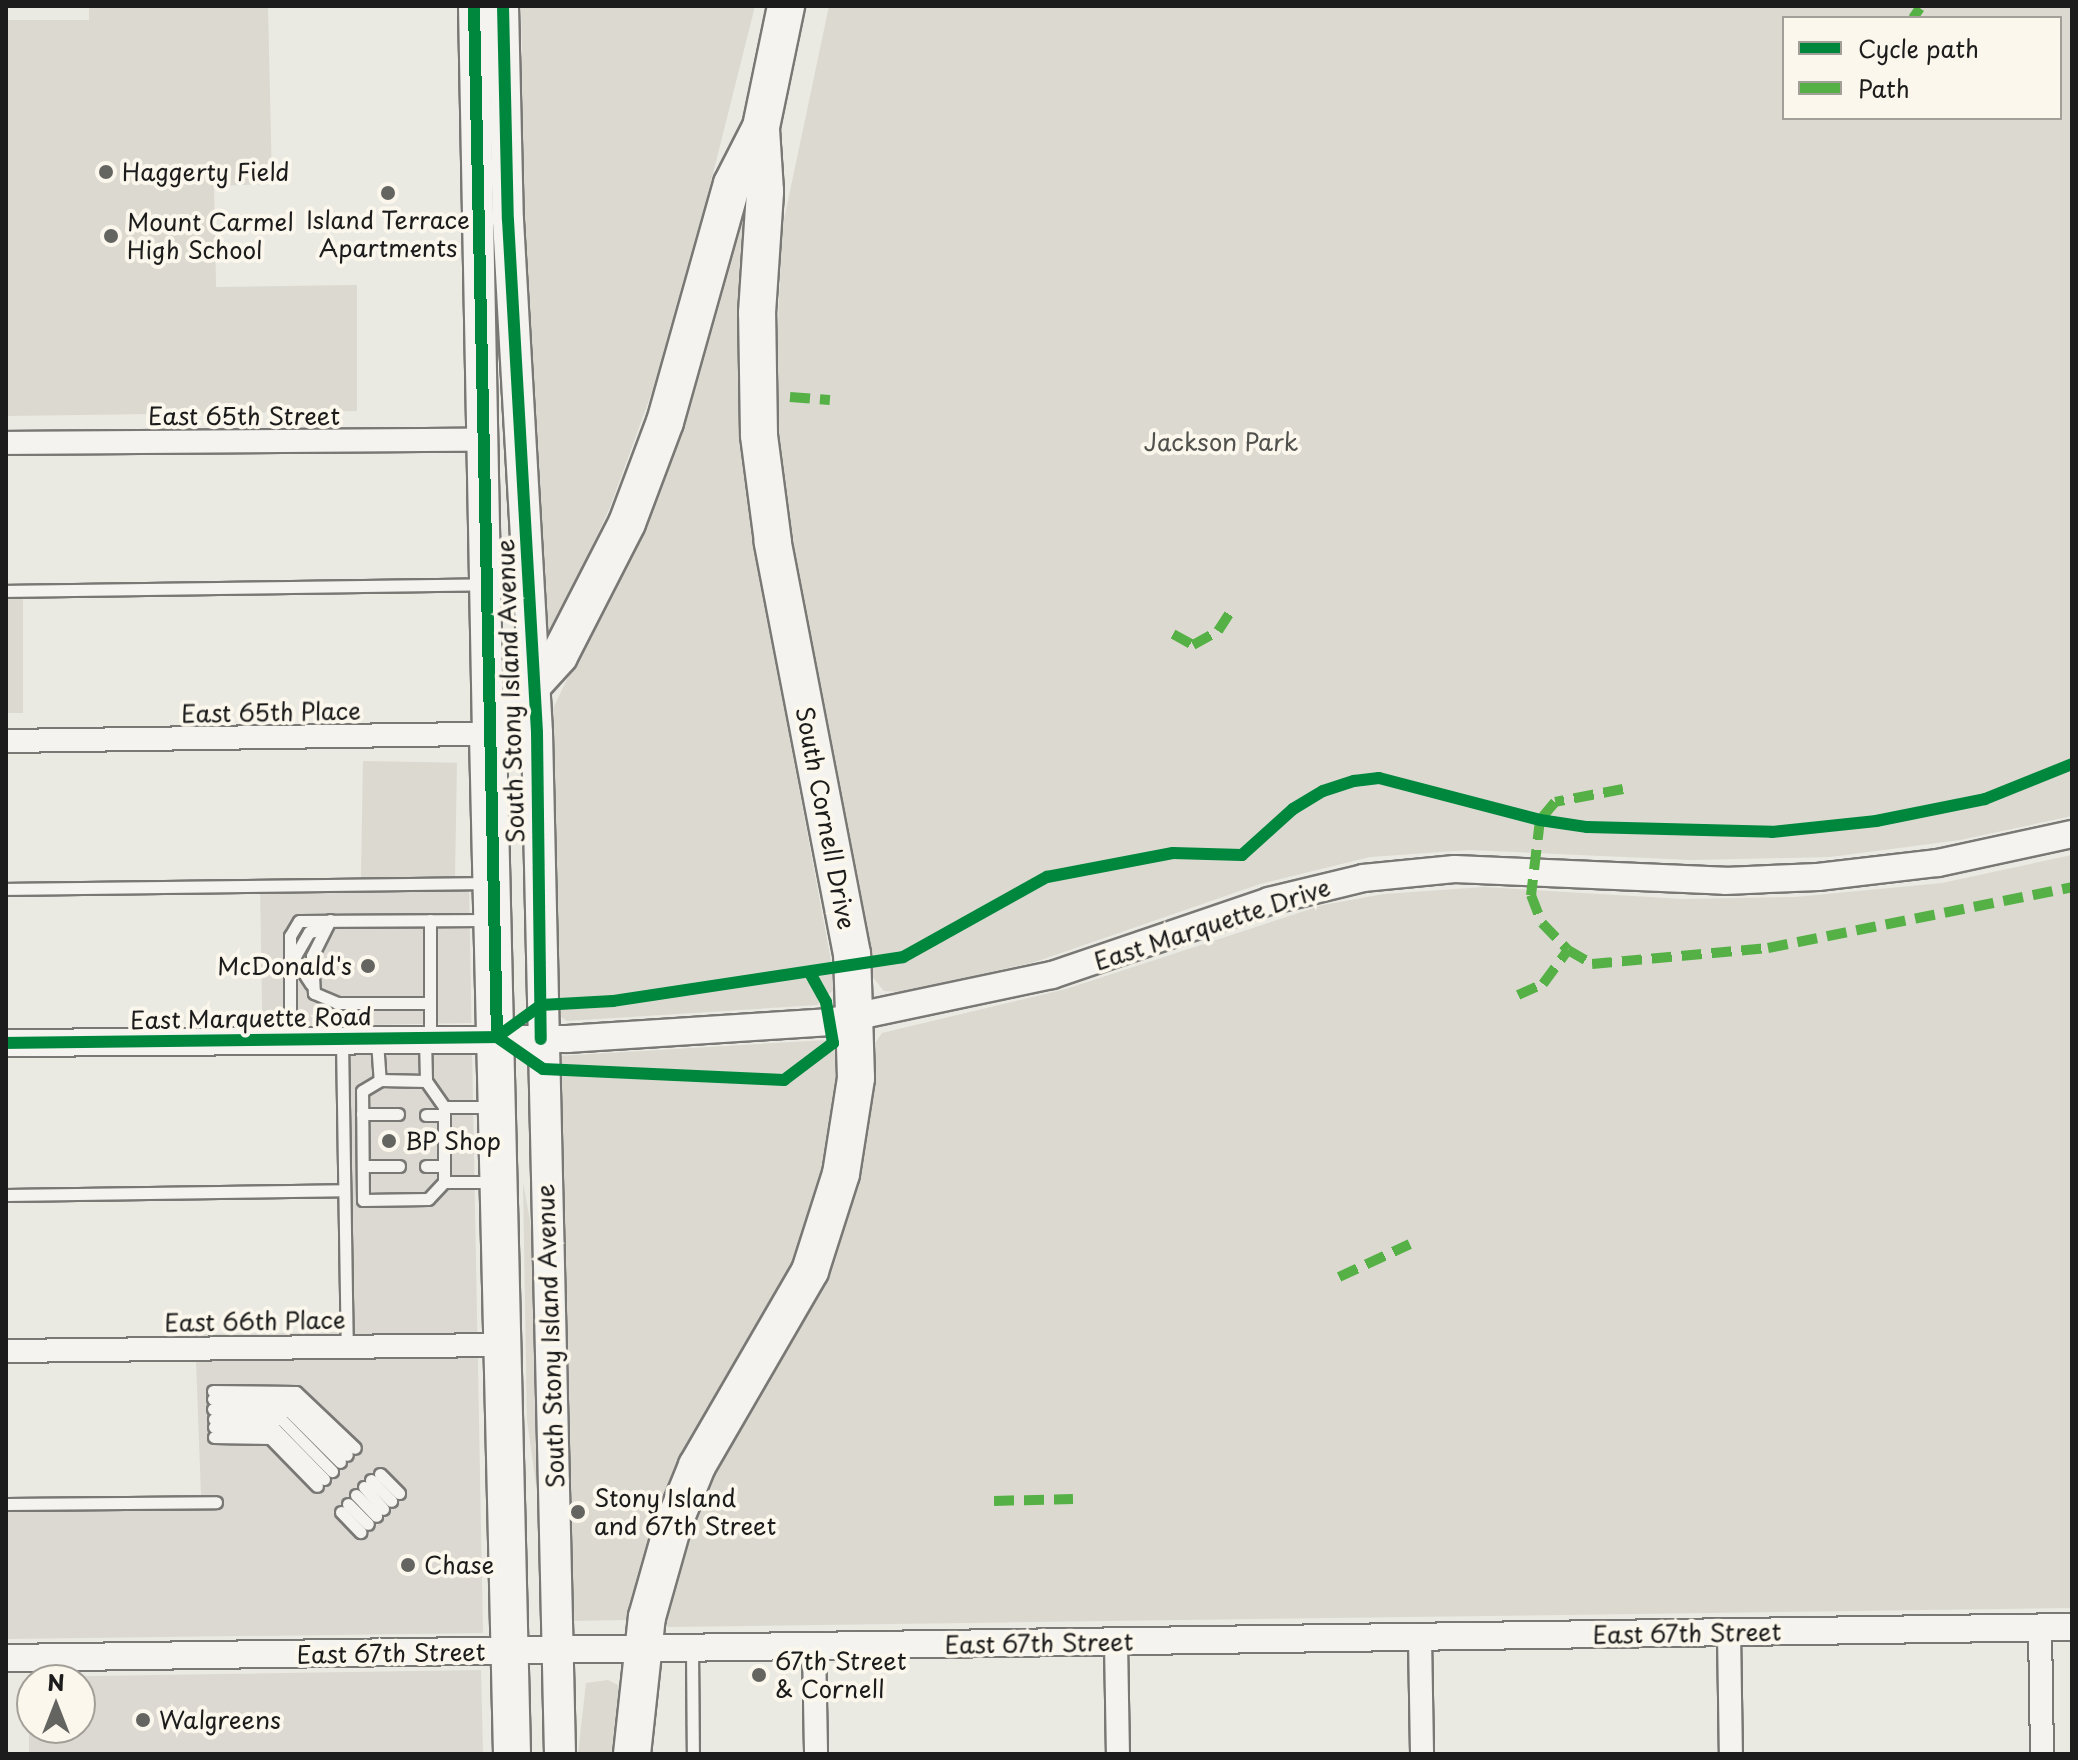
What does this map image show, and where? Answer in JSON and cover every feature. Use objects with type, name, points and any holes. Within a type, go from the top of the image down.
[{"type":"highway","name":"South Cornell Drive","points":[[632,1754],[642,1650],[658,1570],[683,1497],[793,1307],[830,1215],[854,1092],[857,1018],[852,954],[773,542],[759,435],[757,313],[765,191],[761,127],[786,6]]},
{"type":"highway","name":"South Cornell Drive","points":[[488,734],[559,656],[627,523],[665,422],[732,184],[761,127]]},
{"type":"highway","name":"South Stony Island Avenue","points":[[488,734],[505,1345],[512,1754]]},
{"type":"main road","name":"South Stony Island Avenue","points":[[474,6],[488,734]]},
{"type":"main road","name":"South Stony Island Avenue","points":[[503,6],[508,220],[537,733],[541,1039],[560,1754]]},
{"type":"street","name":"East 65th Street","points":[[6,443],[483,440]]},
{"type":"street","name":"East 65th Place","points":[[6,741],[537,733]]},
{"type":"street","name":"East Marquette Drive","points":[[497,1037],[541,1039],[675,1035],[857,1018],[1052,975],[1269,901],[1363,878],[1455,869],[1725,881],[1818,877],[1938,863],[2072,834]]},
{"type":"street","name":"East Marquette Road","points":[[6,1043],[497,1037]]},
{"type":"street","name":"East 66th Place","points":[[6,1351],[505,1345]]},
{"type":"street","name":"East 67th Street","points":[[6,1658],[2072,1627]]},
{"type":"street","points":[[2040,1628],[2042,1754]]},
{"type":"street","points":[[1729,1633],[1731,1754]]},
{"type":"street","points":[[1420,1638],[1422,1754]]},
{"type":"street","points":[[1116,1642],[1118,1754]]},
{"type":"street","points":[[814,1647],[816,1754]]},
{"type":"lane","points":[[6,591],[485,584]]},
{"type":"lane","points":[[6,889],[492,883]]},
{"type":"lane","points":[[426,1081],[380,1080],[362,1091],[363,1200],[428,1199],[444,1182],[444,1111],[426,1081],[430,920]]},
{"type":"lane","points":[[290,1040],[290,936],[299,921],[327,924],[493,920]]},
{"type":"lane","points":[[311,984],[312,956],[327,924]]},
{"type":"lane","points":[[327,924],[309,932],[294,958],[323,1000],[337,1003],[430,1003]]},
{"type":"lane","points":[[342,1039],[347,1346]]},
{"type":"lane","points":[[377,1039],[380,1080]]},
{"type":"lane","points":[[426,1115],[499,1107]]},
{"type":"lane","points":[[362,1114],[398,1114]]},
{"type":"lane","points":[[363,1166],[399,1166]]},
{"type":"lane","points":[[426,1166],[444,1166]]},
{"type":"lane","points":[[444,1182],[501,1182]]},
{"type":"lane","points":[[6,1195],[344,1190]]},
{"type":"lane","points":[[214,1414],[293,1401],[336,1467]]},
{"type":"lane","points":[[214,1414],[281,1419],[336,1467]]},
{"type":"lane","points":[[214,1414],[336,1467]]},
{"type":"lane","points":[[360,1492],[379,1513]]},
{"type":"lane","points":[[360,1492],[379,1513]]},
{"type":"lane","points":[[360,1492],[379,1513]]},
{"type":"lane","points":[[6,1504],[216,1502]]},
{"type":"lane","points":[[692,1649],[693,1754]]},
{"type":"shaded area","points":[[469,884],[471,1023],[262,1027],[260,888]]},
{"type":"shaded area","points":[[472,1051],[483,1633],[6,1639],[6,1498],[201,1495],[195,1334],[346,1332],[342,1054]]},
{"type":"shaded area","points":[[481,1670],[483,1754],[29,1754],[29,1744],[96,1744],[96,1676]]},
{"type":"green space","name":"Mount Carmel High School","points":[[89,6],[268,6],[272,184],[214,186],[216,287],[357,285],[357,411],[6,416],[6,20],[89,20]]},
{"type":"green space","points":[[521,6],[755,6],[672,337],[610,507],[549,642],[513,73],[522,55]]},
{"type":"green space","name":"Jackson Park","points":[[829,6],[2072,6],[2072,816],[1960,840],[1830,857],[1692,860],[1469,850],[1370,857],[1260,884],[1035,962],[901,992],[884,991],[871,975],[785,511],[775,399],[782,229]]},
{"type":"green space","points":[[749,187],[739,339],[742,451],[756,557],[836,988],[817,1005],[567,1021],[554,1012],[549,717],[638,531]]},
{"type":"green space","points":[[6,599],[23,599],[23,713],[6,713]]},
{"type":"green space","points":[[363,761],[457,763],[455,881],[361,879]]},
{"type":"green space","points":[[2072,855],[2072,1608],[668,1627],[664,1618],[684,1541],[716,1466],[795,1338],[832,1260],[859,1173],[875,1043],[882,1033],[1066,989],[1323,905],[1384,894],[1484,887],[1682,899],[1795,897],[1942,883]]},
{"type":"green space","points":[[827,1040],[838,1053],[837,1090],[817,1198],[797,1254],[769,1315],[670,1482],[647,1541],[626,1620],[571,1621],[557,1056]]},
{"type":"green space","points":[[523,1182],[537,1260],[544,1506],[539,1506],[527,1420]]},
{"type":"green space","points":[[608,1680],[620,1686],[614,1754],[578,1754],[586,1683]]},
{"type":"marked path","points":[[1914,16],[1920,8]]},
{"type":"marked path","points":[[790,397],[830,400]]},
{"type":"marked path","points":[[1173,634],[1193,645],[1218,631],[1231,611]]},
{"type":"marked path","points":[[1623,789],[1555,802],[1540,820],[1531,895],[1542,923],[1568,950],[1592,964],[1768,948],[2072,887]]},
{"type":"marked path","points":[[1518,995],[1543,984],[1568,950]]},
{"type":"marked path","points":[[1339,1277],[1410,1244]]},
{"type":"marked path","points":[[994,1501],[1073,1499]]},
{"type":"cycle path","points":[[6,1043],[497,1037],[474,6]]},
{"type":"cycle path","points":[[503,6],[508,220],[537,733],[541,1039]]},
{"type":"cycle path","points":[[810,973],[826,1002],[833,1043],[784,1080],[543,1069],[497,1037],[541,1005],[613,1001],[903,957],[1047,877],[1173,853],[1242,855],[1293,809],[1323,791],[1354,781],[1379,778],[1540,820],[1587,827],[1772,832],[1876,821],[1985,799],[2072,764]]},
{"type":"place","name":"Haggerty Field","points":[[106,172]]},
{"type":"place","name":"Island Terrace Apartments","points":[[388,193]]},
{"type":"place","name":"Mount Carmel High School","points":[[111,236]]},
{"type":"place","name":"McDonald's","points":[[368,966]]},
{"type":"place","name":"BP Shop","points":[[389,1141]]},
{"type":"place","name":"Stony Island and 67th Street","points":[[578,1512]]},
{"type":"place","name":"Chase","points":[[408,1565]]},
{"type":"place","name":"67th Street & Cornell","points":[[759,1675]]},
{"type":"place","name":"Walgreens","points":[[143,1720]]}]
